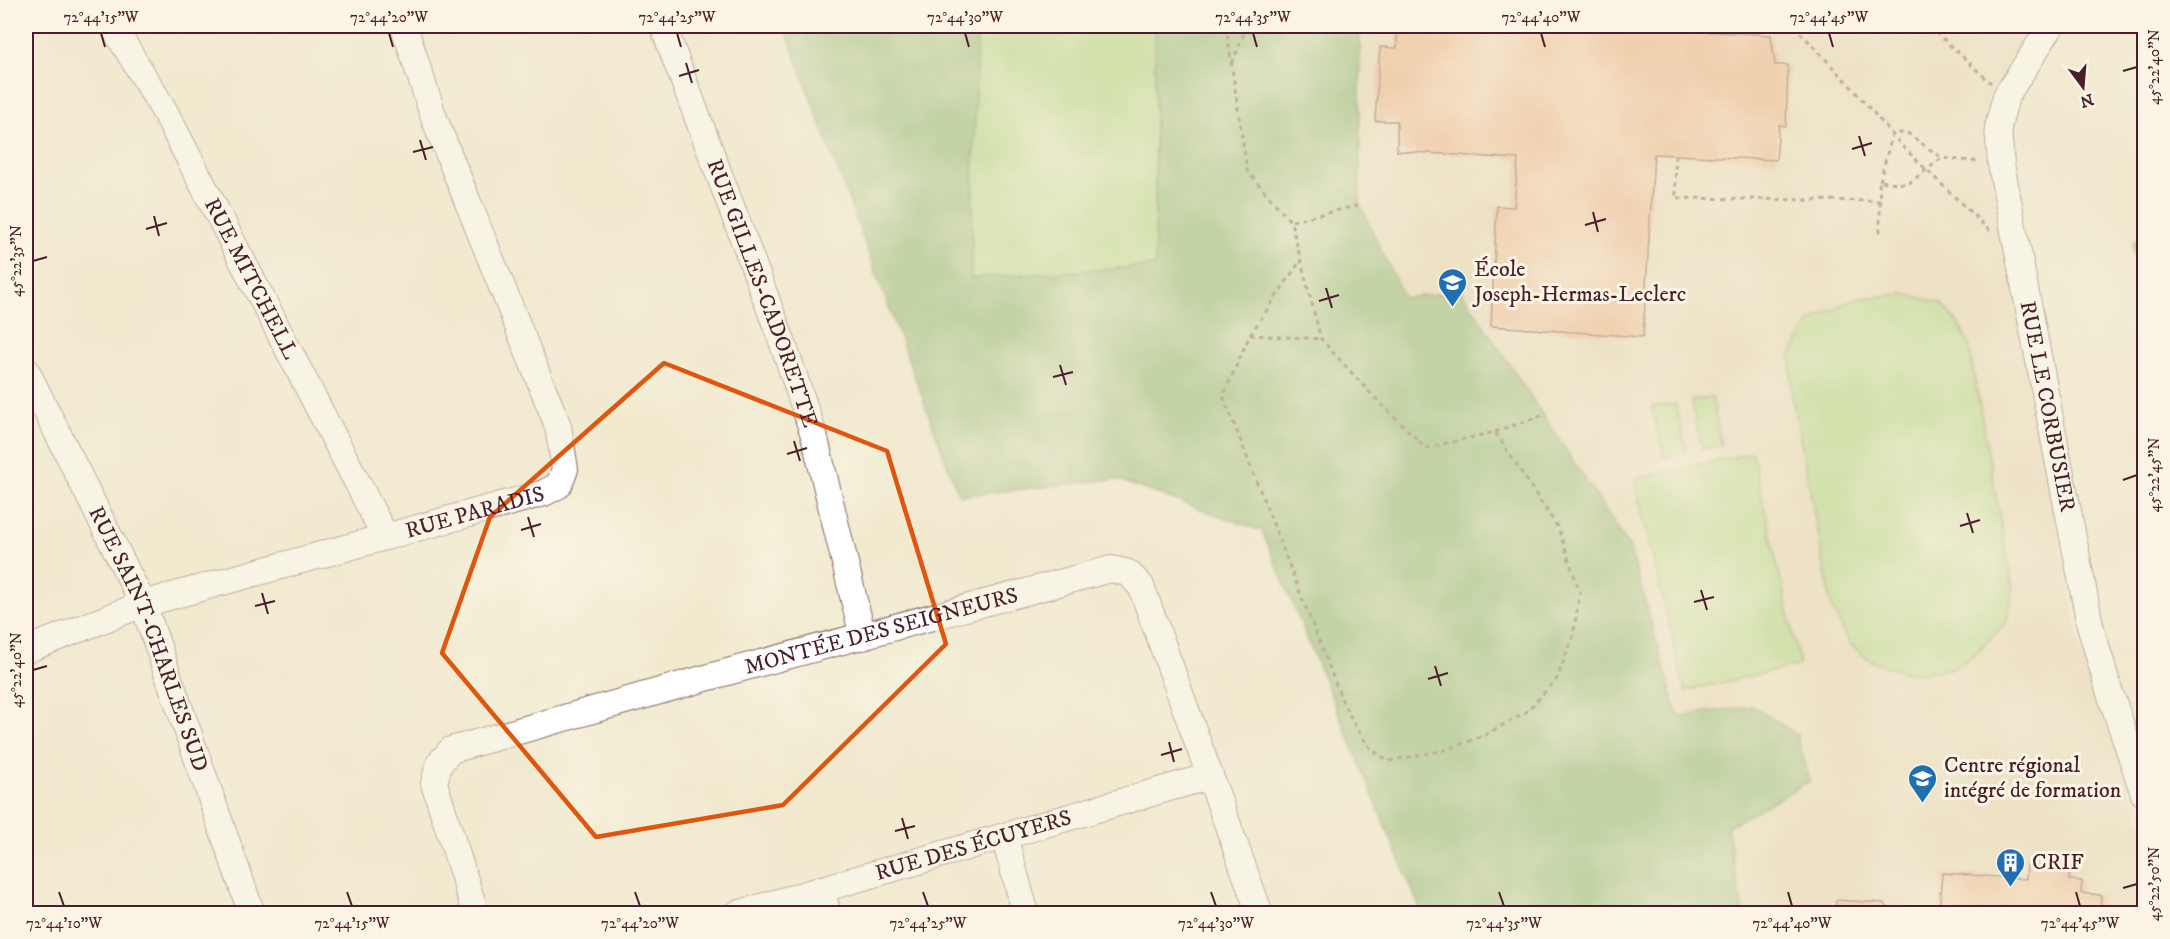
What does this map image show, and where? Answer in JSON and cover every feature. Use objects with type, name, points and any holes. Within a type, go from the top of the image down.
[{"type":"street","name":"RUE MITCHELL","points":[[113,26],[170,121],[385,536]]},
{"type":"street","name":"RUE PARADIS","points":[[26,650],[143,604],[544,493],[559,485],[565,469],[558,426],[434,118],[404,26]]},
{"type":"street","name":"RUE GILLES-CADORETTE","points":[[663,26],[782,341],[814,435],[863,637]]},
{"type":"street","name":"RUE LE CORBUSIER","points":[[2051,26],[2006,96],[1998,127],[2001,164],[2090,625],[2108,687],[2145,794]]},
{"type":"street","name":"RUE SAINT-CHARLES SUD","points":[[26,370],[143,604],[252,914]]},
{"type":"street","name":"MONTÉE DES SEIGNEURS","points":[[476,914],[434,783],[439,764],[451,750],[720,674],[1112,569],[1128,573],[1141,586],[1260,914]]},
{"type":"street","name":"RUE DES ÉCUYERS","points":[[737,914],[1210,776]]},
{"type":"street","points":[[1004,836],[1026,914]]},
{"type":"street","points":[[821,889],[828,914]]},
{"type":"path","points":[[1227,26],[1247,171],[1291,222],[1320,339],[1426,448],[1495,432],[1543,415]]},
{"type":"path","points":[[1232,64],[1247,26]]},
{"type":"path","points":[[1794,26],[1847,82],[1904,148],[1995,236]]},
{"type":"path","points":[[1929,26],[2006,96]]},
{"type":"path","points":[[1893,135],[1906,132],[1942,158],[2001,164]]},
{"type":"path","points":[[1880,234],[1880,181],[1893,135]]},
{"type":"path","points":[[1675,155],[1676,198],[1880,201]]},
{"type":"path","points":[[1880,181],[1908,184],[1942,158]]},
{"type":"path","points":[[1291,222],[1360,205]]},
{"type":"path","points":[[1301,260],[1250,335],[1223,396],[1344,705],[1372,750],[1389,761],[1445,750],[1483,736],[1525,713],[1557,679],[1573,636],[1580,592],[1558,528],[1495,432]]},
{"type":"path","points":[[1250,335],[1320,339]]},
{"type":"highlighted area","points":[[664,363],[887,451],[946,644],[783,805],[596,837],[442,653],[490,517]]},
{"type":"shaded area","name":"École Joseph-Hermas-Leclerc","points":[[784,26],[2034,26],[1988,98],[1986,138],[2080,649],[2144,829],[2144,913],[1422,913],[1262,531],[1115,479],[959,496]]},
{"type":"green space","points":[[784,26],[977,26],[971,278],[1155,266],[1155,26],[1360,26],[1360,205],[1404,298],[1461,291],[1629,546],[1678,716],[1753,706],[1797,735],[1810,781],[1727,827],[1743,913],[1422,913],[1262,531],[1115,479],[959,496]]},
{"type":"green space","points":[[977,26],[1155,26],[1155,266],[970,278]]},
{"type":"green space","points":[[2144,236],[2144,278],[2140,279],[2132,243]]},
{"type":"green space","points":[[1904,294],[1941,303],[1956,320],[1968,342],[2013,589],[2007,622],[1975,654],[1953,668],[1917,674],[1894,669],[1868,659],[1849,643],[1832,608],[1792,395],[1791,355],[1810,321],[1855,299]]},
{"type":"green space","points":[[1712,397],[1722,446],[1702,449],[1691,400]]},
{"type":"green space","points":[[1675,404],[1687,451],[1665,457],[1651,407]]},
{"type":"green space","points":[[1752,453],[1800,665],[1685,691],[1634,479]]},
{"type":"building","name":"École Joseph-Hermas-Leclerc","points":[[1397,26],[1544,28],[1545,26],[1657,26],[1657,29],[1771,35],[1775,65],[1788,65],[1786,126],[1779,125],[1776,160],[1654,154],[1643,337],[1491,326],[1497,206],[1514,207],[1518,159],[1397,151],[1397,121],[1375,121],[1380,47],[1397,48]]},
{"type":"building","name":"CRIF","points":[[2027,865],[2070,868],[2069,880],[2082,881],[2081,893],[2101,895],[2100,914],[1939,914],[1942,873],[2026,879]]},
{"type":"building","points":[[1836,900],[1883,903],[1894,914],[1835,914]]},
{"type":"place","name":"École Joseph-Hermas-Leclerc","points":[[1453,308]]},
{"type":"place","name":"Centre régional intégré de formation","points":[[1923,804]]},
{"type":"place","name":"CRIF","points":[[2011,888]]}]
